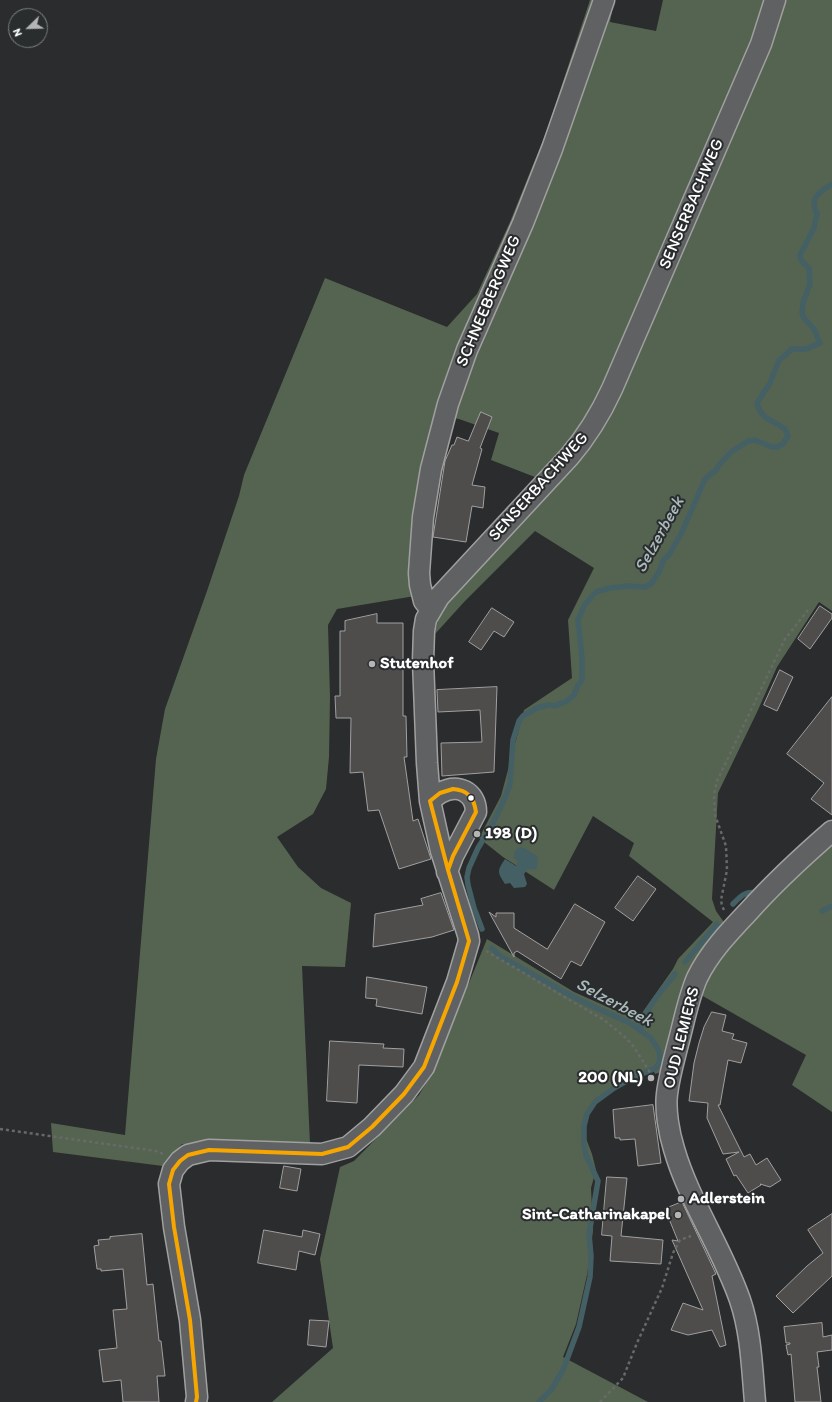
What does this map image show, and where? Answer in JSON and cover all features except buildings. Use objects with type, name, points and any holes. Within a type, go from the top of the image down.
[{"type":"street","name":"SCHNEEBERGWEG","points":[[431,610],[424,601],[420,585],[419,573],[423,517],[431,469],[448,404],[467,350],[520,230],[552,149],[604,0]]},
{"type":"street","name":"SENSERBACHWEG","points":[[469,941],[441,851],[430,801],[423,661],[426,619],[439,597],[569,458],[583,441],[597,419],[615,382],[761,44],[775,0]]},
{"type":"street","points":[[430,801],[442,793],[454,789],[466,791],[476,804],[476,812],[453,856],[447,872]]},
{"type":"street","name":"OUD LEMIERS","points":[[755,1402],[748,1332],[741,1302],[684,1175],[674,1147],[669,1126],[667,1095],[675,1056],[697,979],[705,964],[718,945],[737,923],[794,864],[832,831]]},
{"type":"street","points":[[196,1402],[197,1397],[190,1320],[174,1227],[169,1184],[173,1170],[188,1154],[209,1150],[322,1154],[348,1147],[372,1126],[404,1094],[424,1067],[457,982],[469,941]]},
{"type":"path","points":[[737,923],[722,906],[721,900],[727,870],[726,846],[715,815],[714,795],[717,781],[785,639],[808,610]]},
{"type":"path","points":[[469,941],[604,1020],[638,1051],[652,1076]]},
{"type":"path","points":[[0,1129],[156,1151],[180,1161]]},
{"type":"path","points":[[600,1402],[623,1378],[662,1288],[673,1253],[680,1240],[708,1229]]},
{"type":"green space","points":[[590,0],[614,0],[610,22],[656,31],[663,0],[832,0],[832,611],[819,602],[777,667],[718,793],[712,899],[716,911],[726,925],[667,1070],[655,1074],[653,1069],[619,1084],[592,1103],[586,1112],[582,1128],[592,1154],[596,1170],[591,1188],[593,1231],[587,1275],[576,1324],[563,1357],[648,1402],[272,1402],[333,1348],[320,1259],[340,1167],[354,1161],[419,1095],[432,1073],[487,939],[574,992],[637,1020],[673,969],[678,959],[713,922],[629,856],[634,843],[593,816],[554,890],[503,857],[479,838],[501,796],[524,710],[572,678],[568,620],[594,568],[535,531],[465,601],[435,634],[438,619],[444,607],[540,479],[491,460],[499,433],[459,419],[438,415],[415,596],[337,609],[328,625],[330,697],[329,757],[326,789],[313,814],[277,837],[298,867],[321,888],[351,903],[345,967],[302,966],[310,1144],[182,1144],[163,1166],[53,1152],[51,1123],[125,1135],[156,759],[165,709],[207,591],[239,496],[244,475],[325,278],[447,327],[477,294],[510,222],[547,130]]},
{"type":"green space","points":[[832,839],[832,1112],[792,1085],[806,1055],[701,995],[712,968],[728,944]]},
{"type":"water","points":[[521,847],[538,857],[537,868],[534,870],[528,869],[524,874],[527,884],[525,887],[514,888],[510,883],[505,884],[500,877],[499,869],[505,859],[516,866],[518,861],[514,858],[514,853]]},
{"type":"waterway","name":"Selzerbeek","points":[[482,929],[474,908],[468,885],[467,877],[469,868],[478,848],[491,827],[510,784],[513,740],[519,721],[523,716],[537,708],[548,705],[555,706],[567,701],[574,695],[582,680],[582,657],[578,620],[585,604],[596,592],[610,588],[628,586],[645,587],[651,584],[659,572],[664,559],[669,555],[682,532],[705,479],[716,470],[731,452],[748,441],[755,440],[772,447],[777,447],[783,444],[788,436],[785,429],[768,419],[762,413],[757,403],[770,383],[779,360],[791,349],[806,349],[820,343],[814,329],[804,318],[802,313],[803,303],[810,284],[809,268],[802,261],[800,255],[814,228],[817,213],[814,203],[815,199],[820,192],[832,184]]},
{"type":"waterway","points":[[733,904],[746,893],[757,893]]},
{"type":"waterway","points":[[822,911],[832,906]]},
{"type":"waterway","points":[[685,962],[717,924]]},
{"type":"waterway","name":"Selzerbeek","points":[[492,948],[500,956],[564,992],[630,1023],[651,1038],[658,1049],[660,1056],[659,1063],[656,1068],[630,1079],[614,1088],[595,1102],[587,1114],[584,1126],[584,1144],[586,1155],[598,1181],[589,1234],[591,1256],[590,1277],[579,1327],[563,1370],[551,1390],[539,1402]]},
{"type":"waterway","points":[[640,1029],[642,1021],[650,1007],[675,974]]},
{"type":"transit line","points":[[453,789],[466,793],[472,799],[476,812],[453,856],[448,870],[430,801],[440,793],[453,789]]},
{"type":"transit line","points":[[196,1402],[197,1397],[190,1320],[174,1227],[169,1184],[173,1170],[180,1161],[188,1155],[209,1150],[322,1154],[348,1147],[372,1127],[404,1094],[424,1067],[457,982],[469,941],[448,870]]},
{"type":"place","name":"Stutenhof","points":[[372,664]]},
{"type":"place","name":"198 (D)","points":[[477,834]]},
{"type":"place","name":"200 (NL)","points":[[651,1078]]},
{"type":"place","name":"Adlerstein","points":[[681,1199]]},
{"type":"place","name":"Sint-Catharinakapel","points":[[678,1215]]}]
